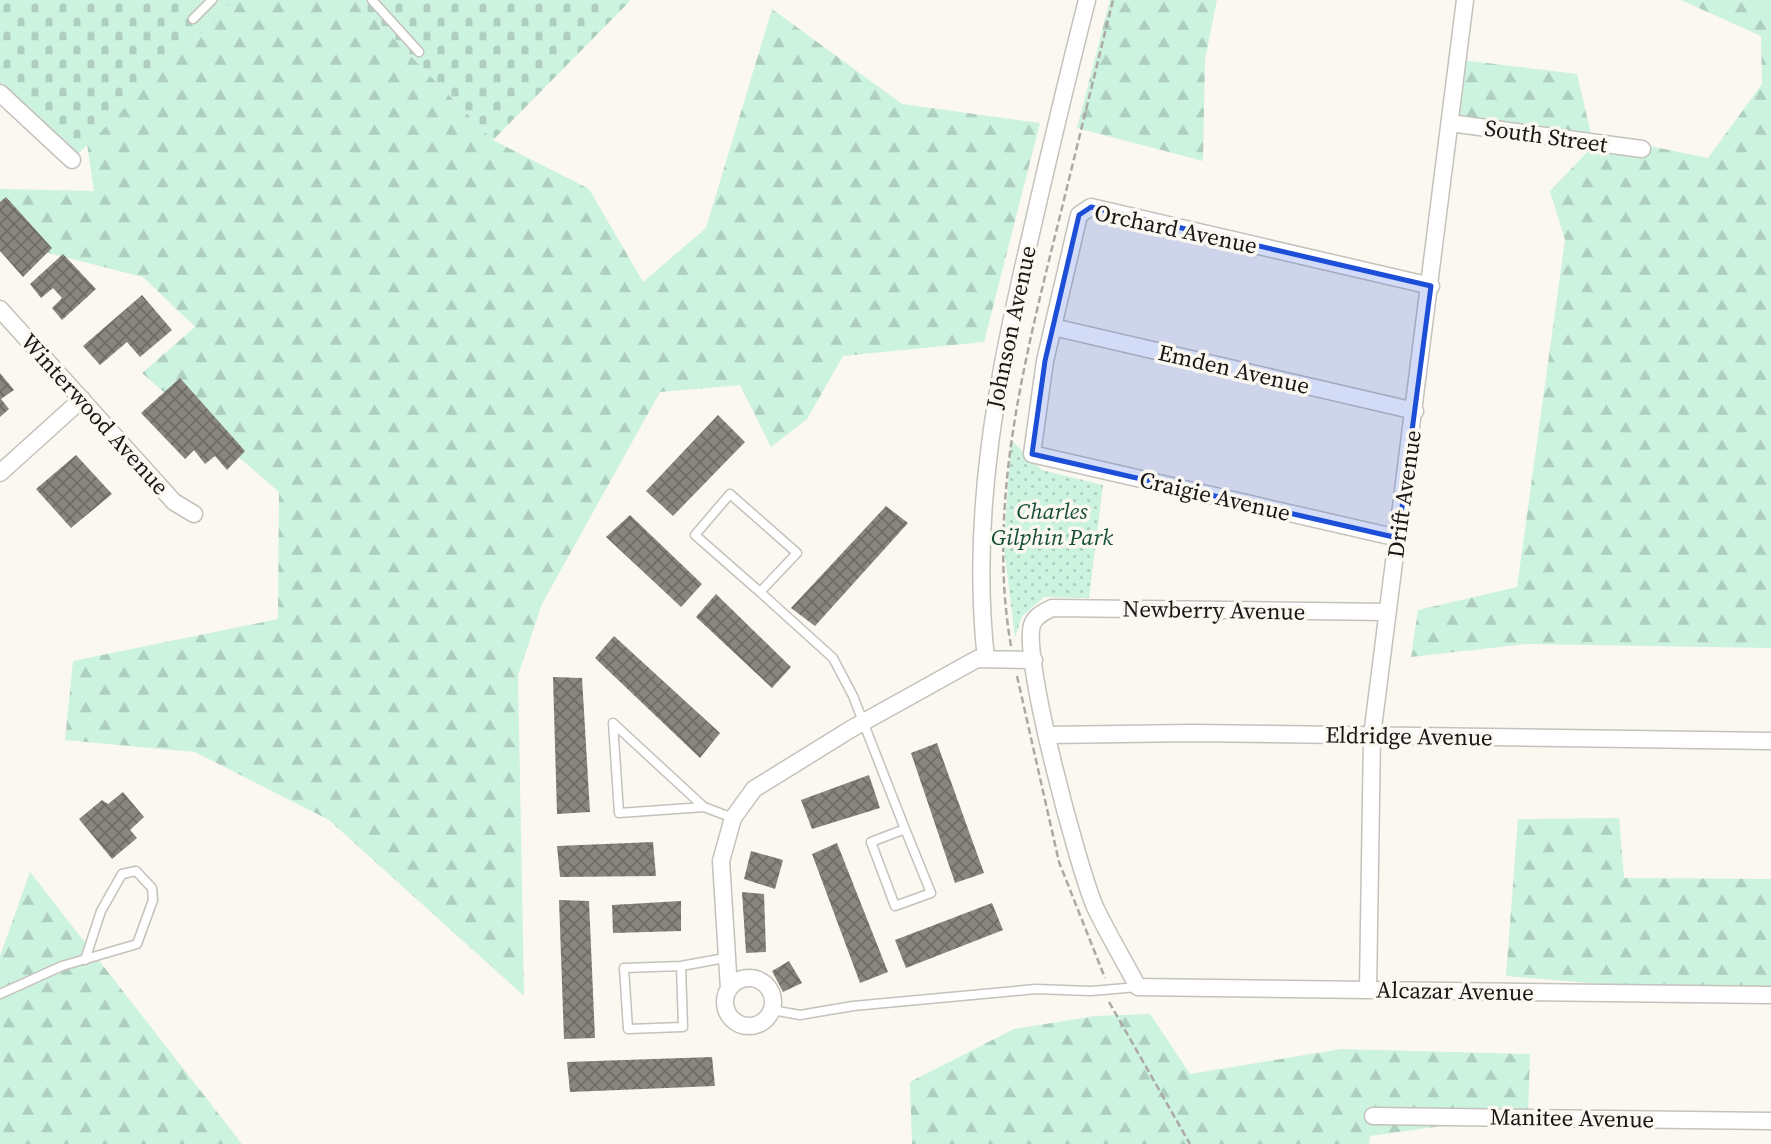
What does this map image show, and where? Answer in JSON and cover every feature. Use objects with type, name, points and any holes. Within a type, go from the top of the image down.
[{"type":"street","name":"Johnson Avenue","points":[[986,659],[981,577],[990,427],[1007,334],[1087,0]]},
{"type":"street","name":"Drift Avenue","points":[[1367,990],[1372,736],[1431,286],[1465,0]]},
{"type":"street","points":[[0,93],[72,160]]},
{"type":"street","name":"South Street","points":[[1450,123],[1642,149]]},
{"type":"street","name":"Orchard Avenue","points":[[1032,454],[1036,411],[1079,215],[1091,207],[1431,286]]},
{"type":"street","name":"Winterwood Avenue","points":[[0,309],[174,502],[194,514]]},
{"type":"street","name":"Emden Avenue","points":[[1053,327],[1415,411]]},
{"type":"street","points":[[0,473],[82,398]]},
{"type":"street","name":"Craigie Avenue","points":[[1032,454],[1398,538]]},
{"type":"street","name":"Newberry Avenue","points":[[1034,660],[1032,625],[1040,614],[1052,608],[1388,612]]},
{"type":"street","points":[[729,989],[721,861],[725,838],[733,818],[754,789],[767,778],[977,659],[1034,660],[1047,735],[1080,864],[1095,906],[1138,987]]},
{"type":"street","name":"Eldridge Avenue","points":[[1047,735],[1771,741]]},
{"type":"street","points":[[740,979],[760,980],[773,995],[772,1010],[765,1021],[757,1026],[738,1025],[726,1010],[724,996],[740,979]]},
{"type":"street","name":"Alcazar Avenue","points":[[1138,987],[1771,995]]},
{"type":"street","name":"Manitee Avenue","points":[[1373,1116],[1771,1121]]},
{"type":"lane","points":[[192,19],[212,0]]},
{"type":"lane","points":[[372,0],[419,52]]},
{"type":"lane","points":[[760,592],[797,553],[730,494],[695,535],[833,658],[864,722],[877,763],[905,829],[930,893],[895,906],[871,842],[905,829]]},
{"type":"lane","points":[[704,807],[619,813],[613,723],[704,807],[733,818]]},
{"type":"lane","points":[[0,995],[62,966],[85,960],[136,944],[153,900],[152,888],[136,871],[122,874],[101,911],[85,960]]},
{"type":"lane","points":[[681,966],[683,1027],[628,1029],[624,968],[681,966],[725,958]]},
{"type":"lane","points":[[772,1010],[800,1015],[853,1006],[1036,989],[1091,991],[1138,987]]},
{"type":"path","points":[[1110,1007],[1190,1144]]},
{"type":"highlighted area","points":[[1091,207],[1431,286],[1398,538],[1032,454],[1045,361],[1079,215]]},
{"type":"green space","points":[[0,0],[234,0],[72,160],[0,93]]},
{"type":"green space","points":[[234,0],[356,0],[493,140],[589,189],[643,282],[706,228],[772,9],[902,104],[1040,123],[984,342],[843,356],[807,419],[771,447],[740,385],[660,392],[542,604],[518,675],[524,996],[329,820],[195,752],[65,740],[73,661],[278,619],[279,492],[142,373],[195,327],[143,277],[29,248],[0,216],[0,189],[94,191],[87,144]]},
{"type":"green space","points":[[356,0],[629,0],[630,1],[493,140]]},
{"type":"green space","points":[[1110,0],[1217,0],[1205,60],[1203,161],[1077,128]]},
{"type":"green space","points":[[1681,0],[1771,0],[1771,648],[1527,644],[1411,657],[1418,610],[1517,587],[1565,240],[1550,191],[1591,148],[1454,132],[1462,60],[1577,74],[1591,134],[1708,158],[1762,84],[1761,36]]},
{"type":"green space","name":"Charles Gilphin Park","points":[[1011,440],[1042,470],[1103,485],[1089,598],[1044,597],[1022,616],[1015,638],[1004,547]]},
{"type":"green space","points":[[1619,818],[1624,878],[1771,879],[1771,998],[1506,976],[1518,819]]},
{"type":"green space","points":[[30,872],[242,1144],[0,1144],[0,956]]},
{"type":"green space","points":[[1150,1014],[1190,1074],[1341,1049],[1530,1054],[1528,1114],[1370,1136],[1369,1144],[912,1144],[910,1082],[1014,1029],[1095,1016]]},
{"type":"building","points":[[6,197],[52,248],[23,277],[0,251],[0,202]]},
{"type":"building","points":[[63,254],[96,289],[62,320],[52,308],[62,298],[53,288],[41,298],[30,284]]},
{"type":"building","points":[[142,295],[172,330],[140,357],[127,342],[100,365],[83,346]]},
{"type":"building","points":[[0,373],[14,390],[1,399],[9,409],[0,417]]},
{"type":"building","points":[[180,378],[245,451],[227,470],[215,456],[205,464],[194,450],[185,459],[141,413]]},
{"type":"building","points":[[718,415],[745,442],[673,516],[646,491]]},
{"type":"building","points":[[76,455],[112,494],[71,528],[36,489]]},
{"type":"building","points":[[886,506],[908,523],[815,626],[791,608]]},
{"type":"building","points":[[630,515],[702,584],[681,607],[606,537]]},
{"type":"building","points":[[716,594],[791,667],[772,688],[696,617]]},
{"type":"building","points":[[614,636],[720,733],[700,758],[595,658]]},
{"type":"building","points":[[553,677],[582,678],[590,812],[557,814]]},
{"type":"building","points":[[937,743],[984,873],[955,883],[911,753]]},
{"type":"building","points":[[869,775],[880,808],[812,829],[801,800]]},
{"type":"building","points":[[123,792],[144,817],[130,830],[137,838],[112,859],[79,819],[102,800],[108,804]]},
{"type":"building","points":[[653,842],[656,876],[560,877],[557,846]]},
{"type":"building","points":[[837,843],[888,972],[860,983],[812,854]]},
{"type":"building","points":[[751,851],[783,860],[775,889],[744,879]]},
{"type":"building","points":[[742,892],[764,894],[766,952],[746,953]]},
{"type":"building","points":[[559,900],[589,901],[595,1038],[564,1039]]},
{"type":"building","points":[[681,901],[681,931],[613,933],[612,905]]},
{"type":"building","points":[[992,903],[1003,930],[906,968],[895,940]]},
{"type":"building","points":[[789,961],[802,983],[783,992],[772,971]]},
{"type":"building","points":[[712,1057],[715,1086],[570,1092],[567,1062]]}]
